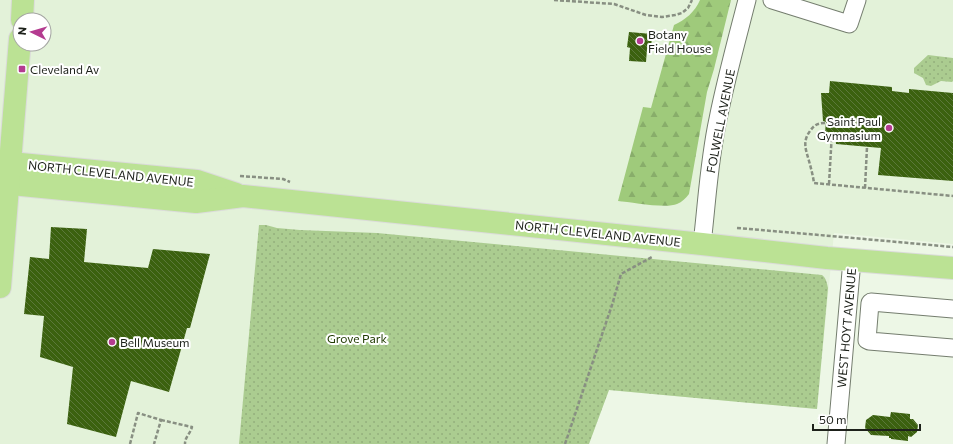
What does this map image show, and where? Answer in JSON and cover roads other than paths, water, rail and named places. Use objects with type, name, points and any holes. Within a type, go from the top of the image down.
[{"type":"main road","points":[[22,12],[23,0]]},
{"type":"main road","points":[[0,287],[5,173],[19,52]]},
{"type":"main road","name":"NORTH CLEVELAND AVENUE","points":[[5,173],[197,181],[243,196],[819,257],[953,268]]},
{"type":"street","name":"FOLWELL AVENUE","points":[[702,244],[709,175],[718,120],[747,0]]},
{"type":"street","points":[[772,0],[803,4],[849,24],[857,0]]},
{"type":"street","name":"WEST HOYT AVENUE","points":[[836,444],[852,260]]},
{"type":"street","points":[[953,309],[871,302],[867,340],[953,348]]},
{"type":"place","name":"Botany Field House","points":[[640,41]]},
{"type":"place","name":"Cleveland Av","points":[[22,69]]},
{"type":"place","name":"Saint Paul Gymnasium","points":[[889,128]]},
{"type":"place","name":"Bell Museum","points":[[112,342]]},
{"type":"park label","name":"Grove Park","points":[[357,338]]}]
